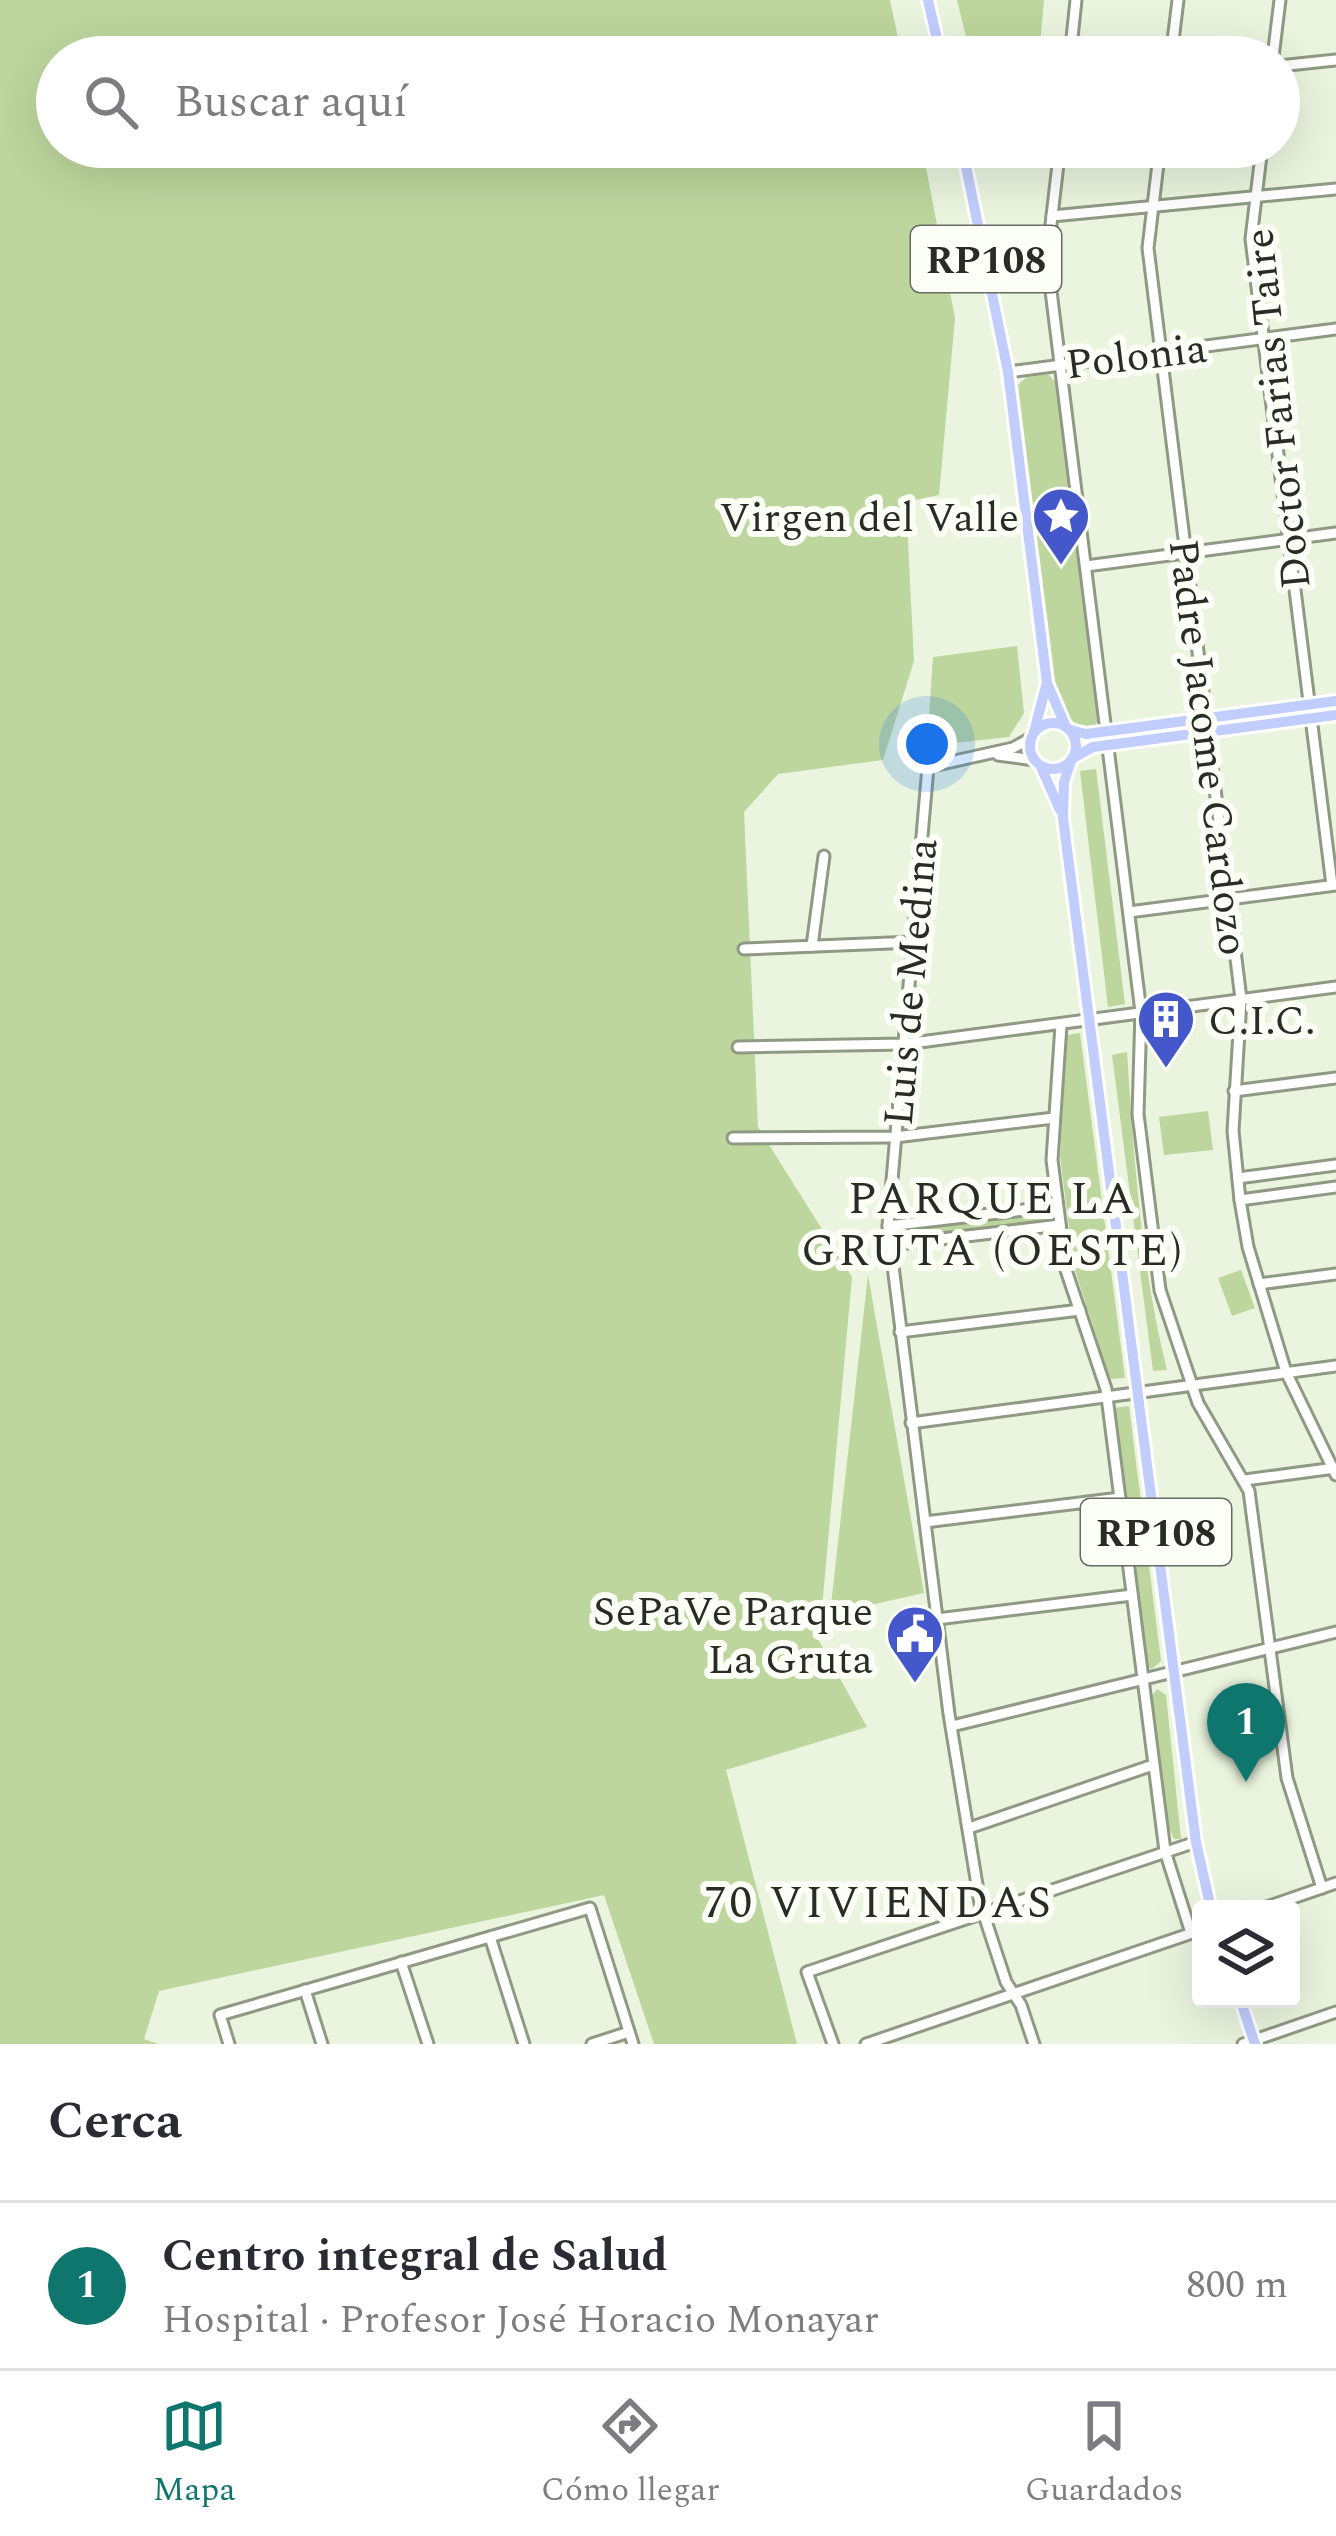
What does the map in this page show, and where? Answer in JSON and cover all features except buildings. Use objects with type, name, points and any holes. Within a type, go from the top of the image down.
[{"type":"main road","points":[[928,0],[936,36]]},
{"type":"main road","name":"RP108","points":[[966,168],[1008,372],[1047,683],[1076,744],[1064,782],[1064,818],[1196,1842],[1209,1900]]},
{"type":"main road","name":"RP108","points":[[1047,683],[1032,737],[1036,762],[1050,781],[1064,818]]},
{"type":"main road","points":[[1032,737],[1052,723],[1107,738],[1309,711],[1336,701]]},
{"type":"main road","points":[[1309,711],[1336,715]]},
{"type":"main road","points":[[1036,762],[1052,770],[1107,738]]},
{"type":"main road","points":[[1242,2008],[1251,2043]]},
{"type":"street","points":[[1072,36],[1076,0]]},
{"type":"street","points":[[1174,36],[1178,0]]},
{"type":"street","points":[[1276,36],[1280,0]]},
{"type":"street","points":[[1300,64],[1336,60]]},
{"type":"street","points":[[1058,168],[1047,259],[1141,1012],[1138,1114],[1160,1290],[1191,1384],[1245,1480],[1287,1778],[1322,1888]]},
{"type":"street","name":"Padre Jacome Cardozo","points":[[1158,168],[1148,248],[1241,999],[1234,1091],[1240,1200],[1286,1372],[1336,1470]]},
{"type":"street","name":"Doctor Farias Taire","points":[[1259,168],[1251,239],[1334,885]]},
{"type":"street","points":[[1052,216],[1336,189]]},
{"type":"street","name":"Polonia","points":[[1008,372],[1336,329]]},
{"type":"street","points":[[1086,566],[1336,532]]},
{"type":"street","points":[[981,755],[1013,748],[1032,737]]},
{"type":"street","points":[[981,755],[1018,755],[1036,762]]},
{"type":"street","name":"Luis de Medina","points":[[981,755],[928,767],[888,1226],[937,1619],[983,1914],[1034,2044]]},
{"type":"street","points":[[812,946],[824,856]]},
{"type":"street","points":[[1129,912],[1334,885]]},
{"type":"street","points":[[744,949],[914,942]]},
{"type":"street","points":[[737,1046],[905,1044],[1336,987]]},
{"type":"street","points":[[1061,1025],[1052,1160],[1066,1270],[1108,1399],[1165,1851],[1192,1921]]},
{"type":"street","points":[[1234,1091],[1336,1078]]},
{"type":"street","points":[[733,1138],[895,1137],[1054,1118]]},
{"type":"street","points":[[1238,1178],[1336,1165]]},
{"type":"street","points":[[1240,1200],[1336,1187]]},
{"type":"street","points":[[888,1226],[1058,1206]]},
{"type":"street","points":[[890,1245],[1060,1225]]},
{"type":"street","points":[[1259,1284],[1336,1274]]},
{"type":"street","points":[[900,1332],[1080,1310]]},
{"type":"street","points":[[911,1423],[1336,1366]]},
{"type":"street","points":[[1245,1480],[1336,1470]]},
{"type":"street","points":[[925,1522],[1120,1498]]},
{"type":"street","points":[[937,1619],[1132,1594]]},
{"type":"street","points":[[952,1726],[1336,1632]]},
{"type":"street","points":[[969,1828],[1154,1765]]},
{"type":"street","points":[[832,2044],[807,1972],[1196,1842]]},
{"type":"street","points":[[1287,1900],[1336,1883]]},
{"type":"street","points":[[229,2044],[220,2014],[590,1908],[631,2038],[592,2044]]},
{"type":"street","points":[[866,2044],[1192,1932]]},
{"type":"street","points":[[490,1937],[524,2044]]},
{"type":"street","points":[[401,1962],[428,2044]]},
{"type":"street","points":[[305,1990],[322,2044]]},
{"type":"street","points":[[1251,2043],[1336,2012]]},
{"type":"green space","points":[[0,0],[890,0],[898,36],[36,36],[36,168],[926,168],[955,318],[939,495],[906,502],[914,661],[883,760],[778,774],[744,812],[758,1127],[852,1277],[819,1641],[867,1727],[726,1770],[797,2044],[654,2044],[604,1895],[159,1991],[144,2039],[158,2044],[0,2044]]},
{"type":"green space","points":[[957,0],[1044,0],[1041,36],[966,36]]},
{"type":"green space","points":[[1048,374],[1056,383],[1099,720],[1094,727],[1071,719],[1057,697],[1018,385],[1027,377]]},
{"type":"green space","points":[[1017,646],[1024,713],[1009,737],[927,746],[933,657]]},
{"type":"green space","points":[[1096,769],[1125,1004],[1108,1007],[1080,771]]},
{"type":"green space","points":[[1080,1033],[1125,1378],[1110,1379],[1074,1267],[1060,1156],[1067,1035]]},
{"type":"green space","points":[[1127,1052],[1145,1252],[1167,1370],[1153,1371],[1112,1055]]},
{"type":"green space","points":[[1208,1111],[1213,1150],[1164,1155],[1159,1117]]},
{"type":"green space","points":[[1050,1213],[1051,1219],[896,1238],[895,1232]]},
{"type":"green space","points":[[1241,1270],[1255,1308],[1232,1316],[1218,1278]]},
{"type":"green space","points":[[868,1275],[924,1593],[830,1614]]},
{"type":"green space","points":[[1129,1406],[1161,1661],[1152,1669],[1147,1666],[1114,1408]]},
{"type":"green space","points":[[1157,1689],[1166,1695],[1181,1839],[1174,1839],[1169,1828],[1152,1696]]},
{"type":"green space","points":[[1262,1707],[1268,1750],[1244,1753],[1238,1711]]},
{"type":"place","name":"Virgen del Valle","points":[[1061,567]]},
{"type":"place","name":"C.I.C.","points":[[1166,1070]]},
{"type":"place","name":"SePaVe Parque La Gruta","points":[[915,1685]]},
{"type":"place","name":"Centro integral de Salud","points":[[1246,1782]]},
{"type":"district","name":"PARQUE LA GRUTA (OESTE)","points":[[993,1223]]},
{"type":"district","name":"70 VIVIENDAS","points":[[879,1901]]}]
